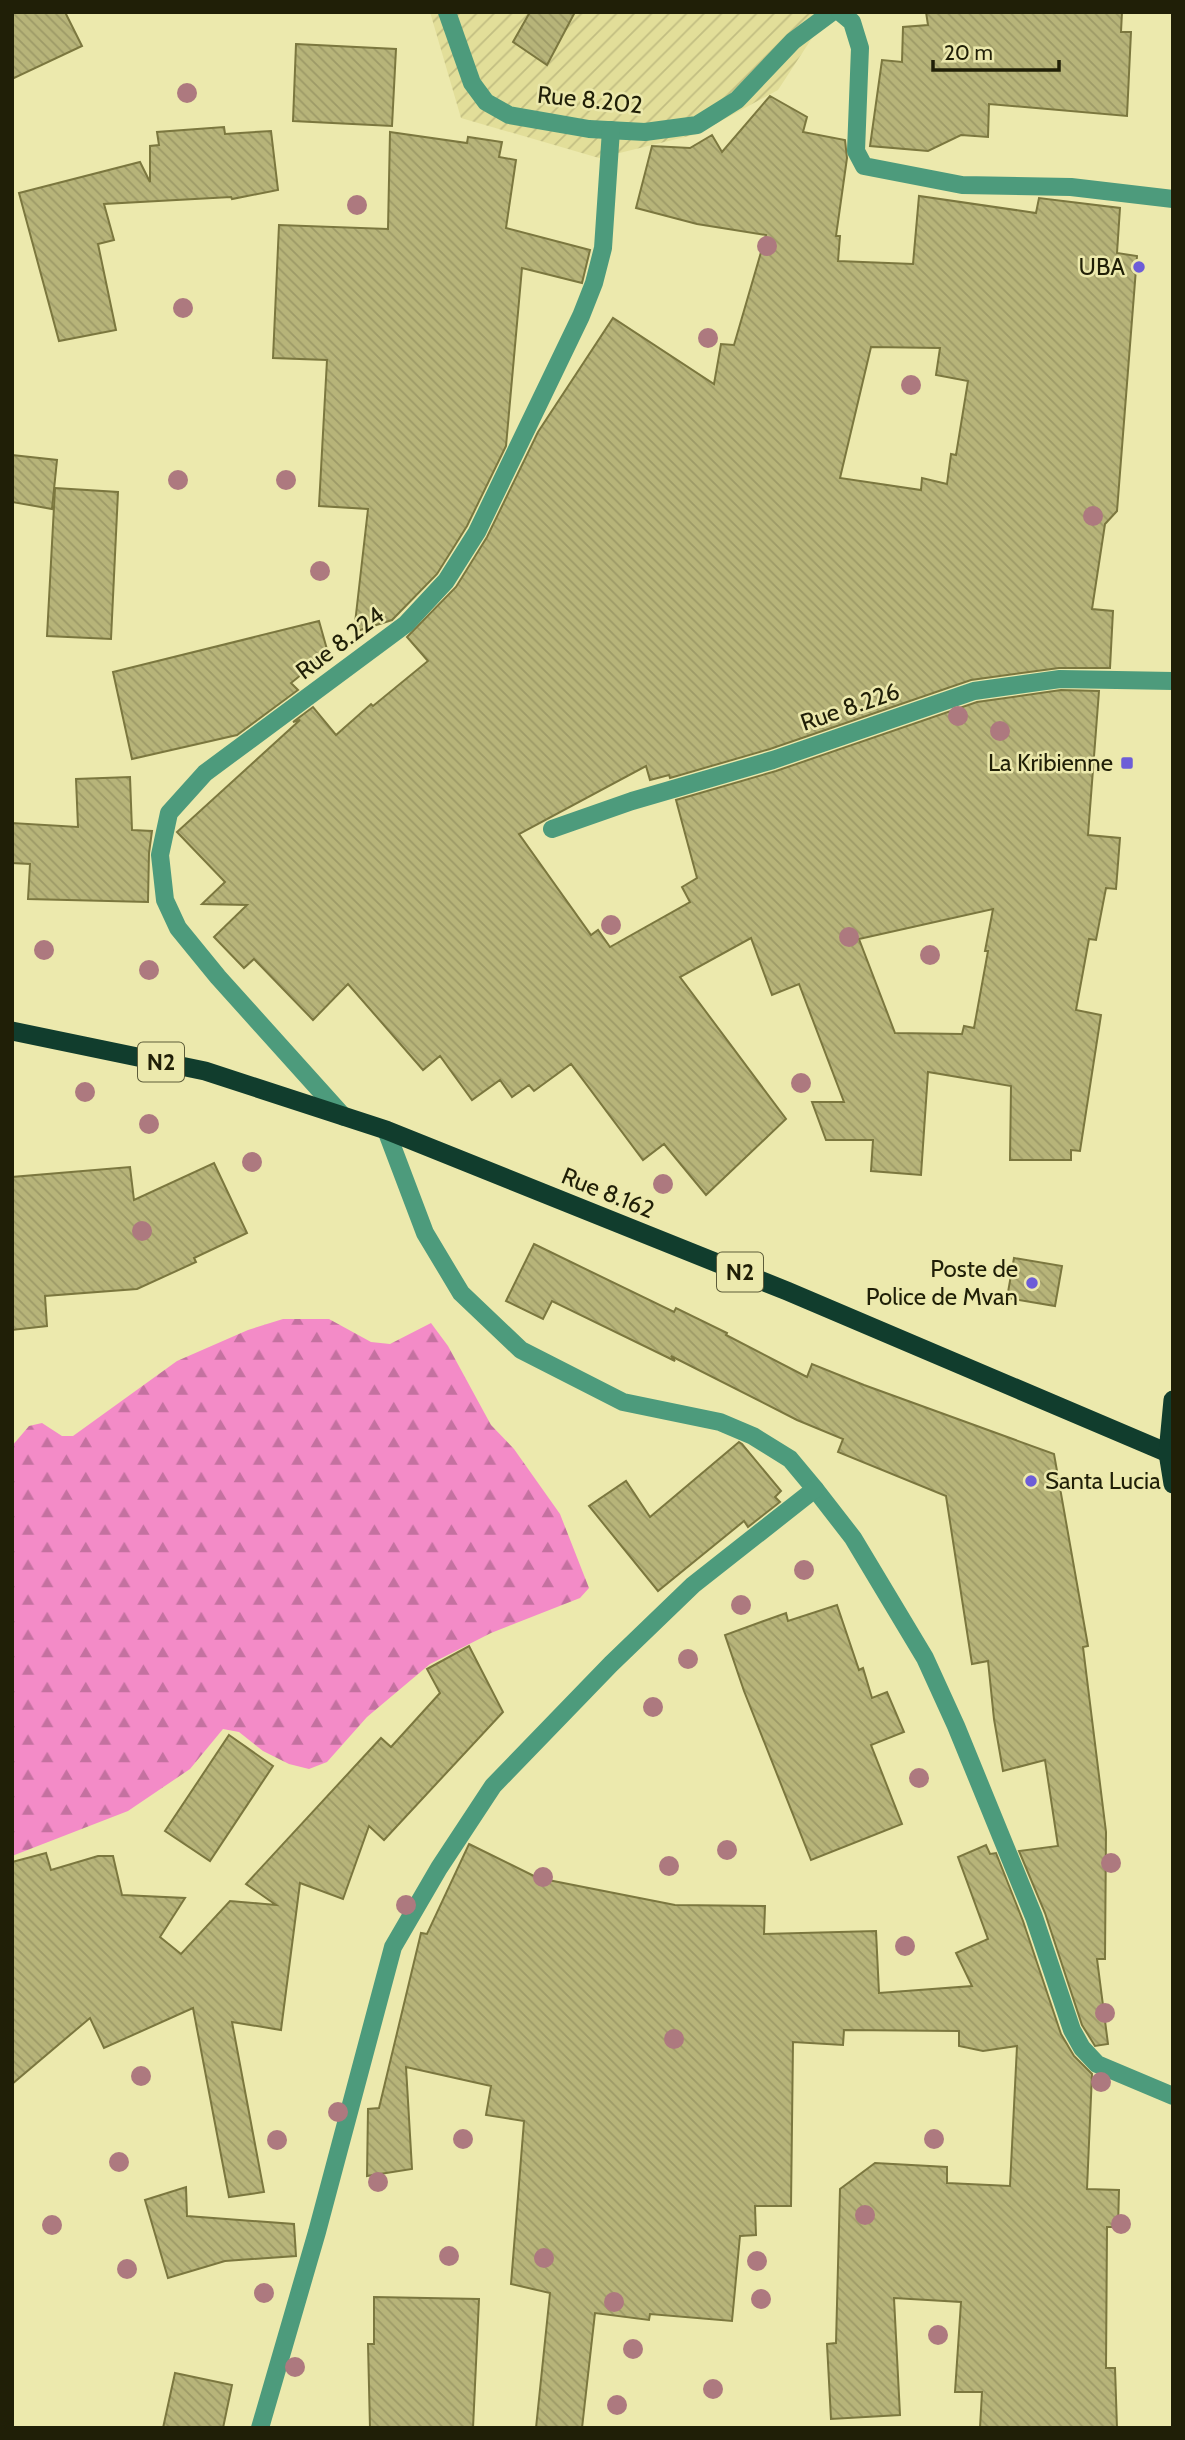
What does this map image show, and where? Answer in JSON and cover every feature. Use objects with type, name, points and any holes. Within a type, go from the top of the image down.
[{"type":"highway","name":"Rue 8.162","points":[[12,1031],[205,1071],[386,1130],[787,1290],[1168,1453]]},
{"type":"highway","points":[[1173,1400],[1168,1453],[1173,1484]]},
{"type":"street","name":"Rue 8.202","points":[[447,12],[472,83],[486,103],[509,115],[589,129],[645,132],[697,125],[737,100],[793,41],[832,12]]},
{"type":"street","points":[[840,12],[852,22],[860,48],[856,151],[864,166],[962,185],[1071,187],[1173,199]]},
{"type":"street","name":"Rue 8.224","points":[[344,1117],[218,977],[178,928],[165,900],[160,855],[169,813],[205,774],[406,624],[446,581],[477,532],[581,316],[594,283],[603,248],[611,130]]},
{"type":"street","name":"Rue 8.226","points":[[552,829],[632,801],[773,760],[974,691],[1060,679],[1173,681]]},
{"type":"street","points":[[386,1130],[425,1233],[461,1293],[520,1350],[623,1402],[720,1422],[753,1436],[790,1459],[815,1489],[853,1538],[925,1658],[956,1726],[1034,1917],[1072,2030],[1082,2048],[1097,2064],[1173,2096]]},
{"type":"street","points":[[260,2428],[317,2232],[393,1947],[419,1902],[493,1786],[611,1664],[693,1585],[815,1489]]},
{"type":"shaded area","points":[[430,12],[829,12],[778,90],[697,134],[599,158],[461,118]]},
{"type":"green space","points":[[283,1319],[329,1319],[371,1342],[390,1344],[431,1323],[448,1346],[491,1425],[514,1449],[560,1514],[589,1588],[580,1598],[491,1633],[430,1664],[367,1717],[327,1762],[309,1769],[289,1764],[263,1751],[239,1732],[223,1729],[190,1769],[128,1811],[12,1856],[12,1446],[29,1426],[42,1423],[62,1436],[73,1436],[177,1361],[248,1330]]},
{"type":"building","points":[[12,12],[65,12],[82,46],[12,79]]},
{"type":"building","points":[[530,12],[575,12],[547,65],[513,42]]},
{"type":"building","points":[[926,12],[1122,12],[1121,32],[1131,32],[1127,116],[989,104],[988,137],[961,135],[928,151],[870,146],[882,60],[902,62],[903,27],[928,25]]},
{"type":"building","points":[[296,44],[396,49],[392,126],[293,121]]},
{"type":"building","points":[[770,96],[807,117],[803,132],[845,140],[847,158],[836,236],[840,236],[838,261],[913,264],[919,196],[1036,213],[1039,198],[1120,208],[1117,253],[1137,256],[1117,511],[1105,524],[1092,609],[1113,611],[1110,668],[1059,668],[971,680],[770,749],[670,778],[669,775],[650,780],[646,766],[519,834],[591,935],[598,930],[610,947],[690,902],[682,887],[697,878],[676,800],[776,771],[977,702],[1061,690],[1099,691],[1088,835],[1120,838],[1116,889],[1106,888],[1096,940],[1089,939],[1076,1010],[1101,1015],[1080,1151],[1071,1150],[1071,1160],[1010,1160],[1011,1086],[928,1072],[921,1175],[871,1171],[873,1140],[826,1140],[812,1102],[844,1102],[799,984],[772,995],[751,938],[680,977],[786,1119],[706,1195],[664,1144],[643,1160],[571,1064],[534,1091],[529,1085],[512,1097],[500,1080],[472,1100],[440,1056],[423,1070],[348,984],[313,1020],[254,959],[244,968],[214,937],[247,905],[202,904],[225,882],[177,832],[300,720],[293,722],[313,707],[336,735],[371,704],[373,706],[428,661],[407,637],[456,587],[487,537],[538,432],[613,318],[714,384],[721,344],[734,345],[766,235],[697,224],[636,208],[652,146],[690,148],[712,135],[722,152]],"holes":[[[871,347],[940,348],[936,375],[968,381],[956,455],[951,454],[947,484],[922,478],[921,490],[840,478]],[[993,909],[974,1028],[964,1026],[962,1034],[895,1033],[859,939]]]},
{"type":"building","points":[[224,127],[225,134],[271,131],[278,190],[232,199],[104,204],[114,240],[98,244],[116,330],[59,341],[19,193],[140,162],[150,182],[150,146],[159,145],[157,132]]},
{"type":"building","points":[[390,132],[467,143],[468,137],[502,142],[499,157],[516,160],[506,228],[590,250],[582,283],[522,268],[506,446],[467,526],[437,574],[392,620],[354,632],[368,509],[319,506],[327,360],[273,358],[279,225],[388,229]]},
{"type":"building","points":[[12,455],[57,460],[52,509],[12,502]]},
{"type":"building","points":[[55,488],[118,492],[111,639],[47,636]]},
{"type":"building","points":[[319,621],[328,653],[291,683],[298,690],[237,735],[132,759],[113,672]]},
{"type":"building","points":[[130,777],[132,830],[152,831],[148,902],[28,899],[30,864],[12,863],[12,823],[78,827],[76,779]]},
{"type":"building","points":[[214,1163],[247,1233],[194,1258],[196,1262],[137,1289],[45,1296],[47,1326],[12,1330],[12,1177],[130,1167],[134,1200]]},
{"type":"building","points":[[534,1244],[674,1312],[676,1308],[807,1377],[812,1364],[1054,1454],[1088,1646],[1083,1647],[1106,1832],[1105,1959],[1097,1959],[1108,2044],[1095,2046],[1082,2025],[1045,1913],[1019,1851],[1058,1846],[1045,1760],[1003,1771],[988,1661],[972,1664],[946,1496],[838,1452],[843,1439],[797,1420],[671,1356],[675,1361],[552,1301],[543,1319],[506,1301]]},
{"type":"building","points":[[1014,1258],[1062,1266],[1055,1306],[1007,1298]]},
{"type":"building","points":[[739,1442],[781,1491],[775,1497],[780,1502],[748,1527],[744,1521],[658,1591],[589,1506],[626,1481],[650,1517]]},
{"type":"building","points":[[837,1605],[859,1670],[863,1668],[872,1698],[887,1692],[904,1732],[871,1745],[902,1824],[811,1860],[744,1691],[725,1635],[786,1613],[788,1621]]},
{"type":"building","points":[[469,1646],[503,1712],[384,1840],[369,1826],[343,1899],[300,1883],[281,2030],[232,2022],[264,2192],[229,2197],[193,2008],[104,2048],[90,2018],[12,2084],[12,1862],[46,1853],[51,1870],[98,1856],[113,1856],[122,1895],[185,1898],[160,1937],[181,1954],[230,1901],[276,1905],[246,1884],[381,1738],[391,1747],[440,1693],[427,1669]]},
{"type":"building","points":[[229,1735],[273,1766],[210,1861],[165,1831]]},
{"type":"building","points":[[469,1844],[538,1878],[675,1905],[765,1906],[764,1934],[876,1931],[879,1993],[972,1986],[956,1953],[988,1939],[958,1857],[986,1845],[990,1854],[996,1853],[1023,1921],[1061,2034],[1074,2056],[1092,2074],[1087,2189],[1119,2190],[1118,2227],[1107,2227],[1106,2368],[1115,2368],[1117,2428],[980,2428],[982,2392],[955,2392],[961,2302],[894,2298],[900,2415],[831,2419],[827,2344],[836,2343],[840,2189],[875,2163],[947,2167],[947,2183],[1010,2186],[1017,2046],[983,2051],[959,2046],[959,2031],[844,2030],[843,2045],[793,2042],[791,2206],[755,2206],[756,2235],[740,2236],[732,2321],[650,2314],[649,2320],[595,2313],[582,2428],[536,2428],[550,2293],[511,2284],[524,2121],[486,2115],[491,2086],[406,2067],[412,2169],[367,2176],[368,2109],[379,2108],[421,1933],[427,1934]]},
{"type":"building","points":[[186,2187],[187,2216],[294,2224],[296,2256],[225,2261],[168,2278],[145,2200]]},
{"type":"building","points":[[374,2297],[479,2299],[473,2428],[370,2428],[368,2344],[374,2344]]},
{"type":"building","points":[[175,2373],[232,2385],[223,2428],[163,2428]]},
{"type":"place","name":"UBA","points":[[1139,267]]},
{"type":"place","name":"La Kribienne","points":[[1127,763]]},
{"type":"place","name":"Poste de Police de Mvan","points":[[1032,1283]]},
{"type":"place","name":"Santa Lucia","points":[[1031,1481]]}]
